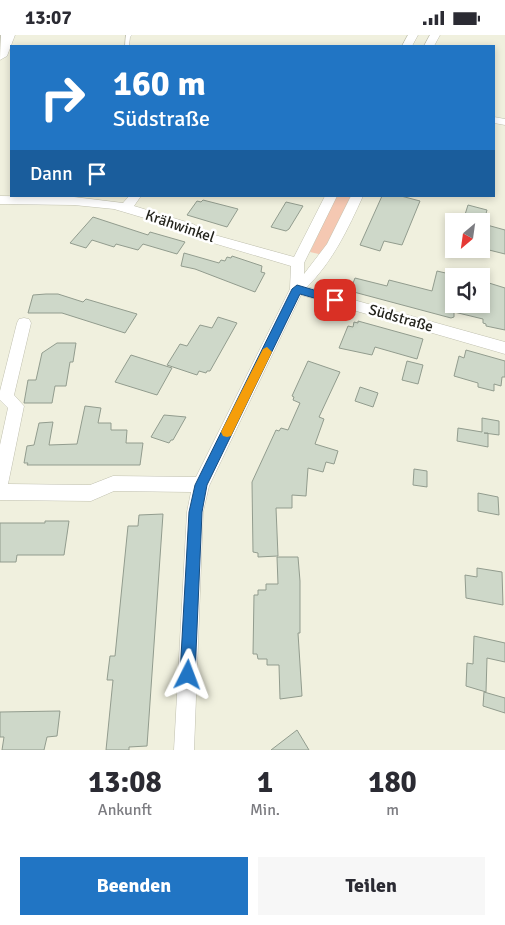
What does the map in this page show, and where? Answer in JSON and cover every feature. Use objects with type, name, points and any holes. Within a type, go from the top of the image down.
[{"type":"main road","points":[[0,56],[8,35]]},
{"type":"street","points":[[126,208],[134,197]]},
{"type":"street","points":[[297,289],[298,263],[331,197]]},
{"type":"street","points":[[184,750],[195,512],[201,485],[297,289],[315,273],[325,259],[356,197]]},
{"type":"street","name":"Krähwinkel","points":[[0,200],[74,201],[115,205],[189,227],[209,237],[298,263]]},
{"type":"street","name":"Südstraße","points":[[297,289],[505,348]]},
{"type":"street","points":[[0,483],[16,406],[6,397],[24,323]]},
{"type":"street","points":[[0,492],[91,493],[113,483],[201,485]]},
{"type":"shaded area","points":[[336,197],[352,197],[323,255],[310,252]]},
{"type":"building","points":[[382,197],[405,197],[420,201],[402,245],[384,241],[380,251],[360,245]]},
{"type":"building","points":[[203,200],[238,209],[227,227],[187,215],[197,201],[201,202]]},
{"type":"building","points":[[286,202],[303,206],[286,231],[271,227]]},
{"type":"building","points":[[468,205],[487,210],[486,213],[466,213]]},
{"type":"building","points":[[93,217],[148,235],[150,232],[185,242],[177,254],[143,244],[138,250],[116,244],[114,247],[92,240],[86,248],[70,243]]},
{"type":"building","points":[[490,226],[505,230],[505,254],[490,250]]},
{"type":"building","points":[[184,253],[219,263],[221,260],[225,261],[227,257],[231,258],[232,256],[262,266],[261,272],[265,273],[255,292],[195,269],[181,266]]},
{"type":"building","points":[[437,271],[445,273],[445,313],[454,313],[454,317],[451,318],[350,291],[355,278],[387,286],[389,280],[432,291]]},
{"type":"building","points":[[490,283],[505,288],[505,330],[486,326],[483,323],[483,319],[458,313],[490,313]]},
{"type":"building","points":[[58,294],[83,302],[86,299],[137,314],[125,333],[62,313],[28,313],[33,295]]},
{"type":"building","points":[[218,317],[237,323],[210,371],[206,373],[199,371],[197,375],[167,365],[180,344],[187,346],[200,325],[212,328]]},
{"type":"building","points":[[358,321],[423,339],[417,359],[375,347],[372,355],[339,348],[348,326],[353,327],[354,322],[358,323]]},
{"type":"building","points":[[57,343],[76,343],[73,362],[70,362],[66,386],[55,386],[52,403],[24,403],[28,380],[36,380],[42,353]]},
{"type":"building","points":[[466,350],[505,361],[505,377],[502,377],[501,386],[494,384],[494,391],[478,387],[478,383],[454,376],[459,356],[464,358]]},
{"type":"building","points":[[131,355],[172,368],[157,395],[115,382]]},
{"type":"building","points":[[308,361],[340,372],[319,417],[324,419],[315,444],[338,451],[334,464],[326,462],[323,472],[308,468],[306,496],[292,495],[292,508],[276,508],[278,556],[258,557],[258,553],[253,552],[252,482],[276,430],[279,431],[281,428],[288,430],[300,403],[293,400],[294,397],[292,396]]},
{"type":"building","points":[[407,361],[423,365],[418,384],[402,380]]},
{"type":"building","points":[[360,387],[378,393],[373,407],[355,401]]},
{"type":"building","points":[[85,406],[101,408],[98,423],[111,423],[111,430],[127,430],[126,443],[143,443],[140,465],[27,465],[28,463],[24,463],[27,446],[34,445],[39,423],[53,422],[49,445],[77,444]]},
{"type":"building","points":[[164,415],[186,417],[173,440],[169,443],[151,437]]},
{"type":"building","points":[[482,418],[499,421],[499,435],[488,434],[488,447],[457,441],[458,428],[482,432]]},
{"type":"building","points":[[414,469],[427,471],[427,487],[413,485]]},
{"type":"building","points":[[478,493],[498,497],[499,515],[478,511]]},
{"type":"building","points":[[163,514],[147,746],[129,747],[129,750],[106,750],[113,680],[107,680],[110,656],[115,656],[128,526],[138,526],[139,515]]},
{"type":"building","points":[[45,521],[69,521],[64,555],[17,555],[16,562],[0,562],[0,523],[45,523]]},
{"type":"building","points":[[277,557],[298,557],[300,581],[300,633],[298,633],[302,696],[280,699],[279,665],[267,665],[267,659],[258,659],[257,654],[253,654],[254,595],[258,595],[258,590],[266,590],[266,584],[278,584]]},
{"type":"building","points":[[477,568],[502,572],[503,605],[466,598],[465,575],[477,577]]},
{"type":"building","points":[[474,636],[505,643],[505,662],[487,658],[486,692],[466,686],[467,663],[473,664]]},
{"type":"building","points":[[484,692],[505,698],[505,713],[483,706]]},
{"type":"building","points":[[60,711],[57,736],[47,737],[44,750],[2,750],[4,737],[0,737],[0,712]]},
{"type":"building","points":[[297,730],[309,750],[271,750]]},
{"type":"slow traffic","points":[[227,432],[267,352]]},
{"type":"route","points":[[188,675],[195,512],[201,485],[297,289],[335,300]]}]
